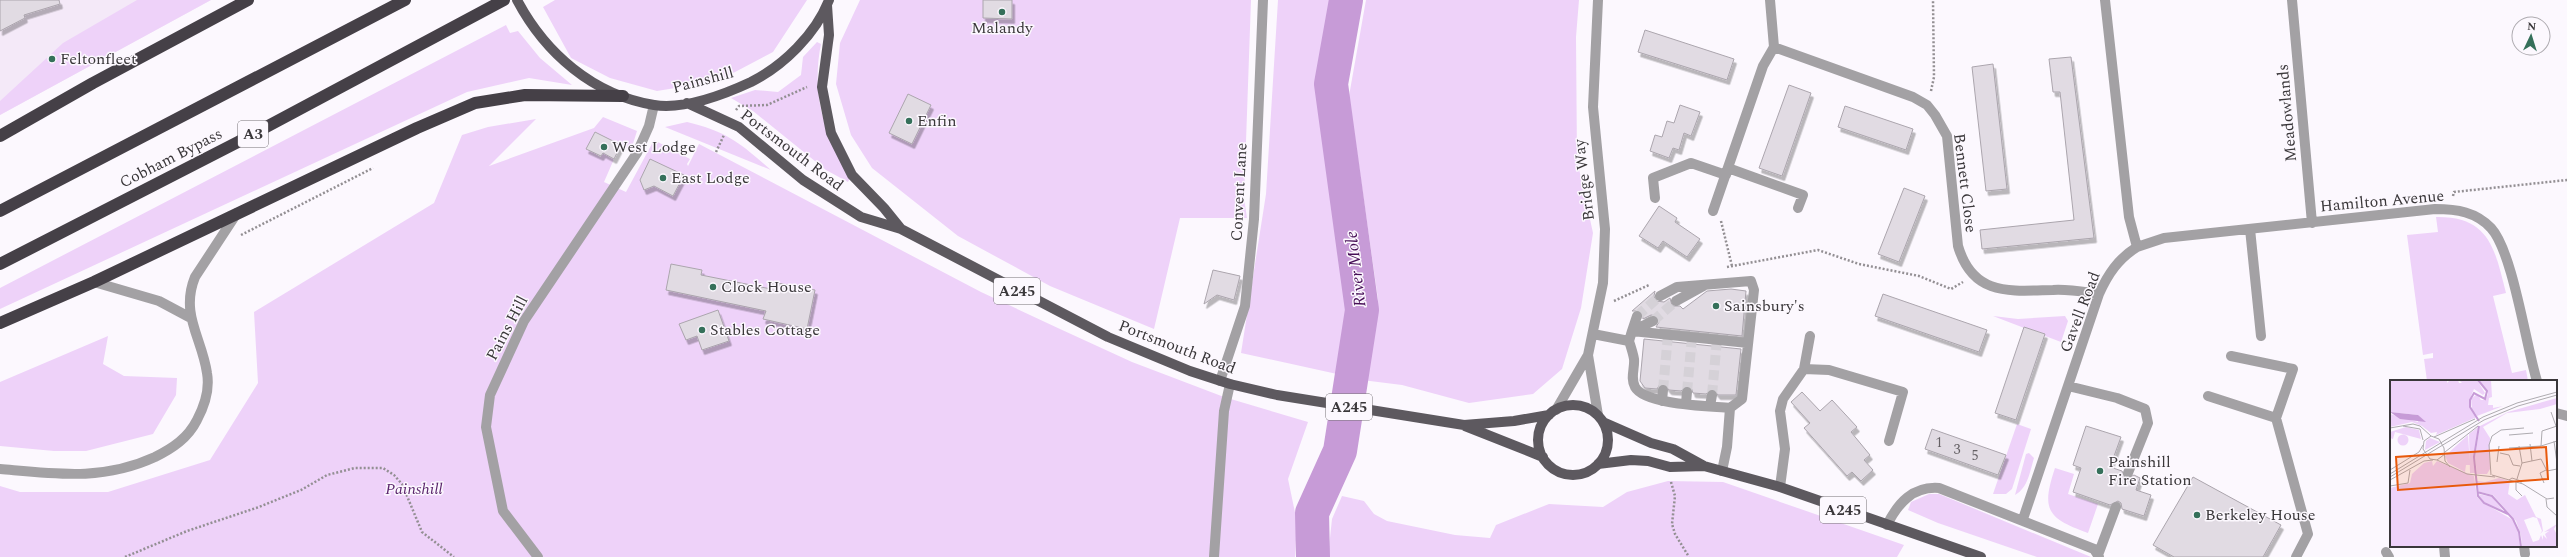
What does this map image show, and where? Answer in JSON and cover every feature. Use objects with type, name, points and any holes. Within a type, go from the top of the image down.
[{"type":"highway","points":[[0,136],[93,83],[248,0]]},
{"type":"highway","name":"Cobham Bypass","points":[[0,211],[405,0]]},
{"type":"highway","name":"Cobham Bypass","points":[[0,264],[238,142],[504,0]]},
{"type":"highway","points":[[0,323],[94,282],[238,212],[417,128],[475,103],[525,95],[623,96]]},
{"type":"main road","name":"Painshill","points":[[517,0],[543,41],[567,65],[590,80],[623,96],[654,105],[687,103],[742,86],[773,69],[805,38],[828,2]]},
{"type":"main road","name":"Portsmouth Road","points":[[828,2],[829,35],[822,87],[831,133],[852,175],[884,208],[901,229]]},
{"type":"main road","name":"Portsmouth Road","points":[[687,103],[739,127],[803,180],[861,217],[901,229],[1108,337],[1160,360],[1230,384],[1277,395],[1464,425],[1543,457]]},
{"type":"main road","points":[[1578,406],[1591,410],[1601,419],[1651,443],[1674,449],[1704,466],[1670,467],[1631,460],[1598,464],[1582,473],[1564,473],[1548,464],[1543,457],[1538,440],[1540,431],[1552,412],[1578,406]]},
{"type":"main road","name":"Portsmouth Road","points":[[1464,425],[1514,421],[1552,412]]},
{"type":"main road","points":[[1598,464],[1607,449],[1608,440],[1601,419]]},
{"type":"main road","name":"A245","points":[[1704,466],[1780,487],[1981,557]]},
{"type":"street","name":"Convent Lane","points":[[1220,381],[1245,306],[1254,219],[1263,0]]},
{"type":"street","name":"Bridge Way","points":[[1552,412],[1588,355],[1601,301],[1605,229],[1593,107],[1598,0]]},
{"type":"street","points":[[1713,211],[1763,66],[1774,47],[1770,0]]},
{"type":"street","points":[[2105,0],[2129,217],[2137,246]]},
{"type":"street","name":"Meadowlands","points":[[2292,0],[2312,223]]},
{"type":"street","name":"Bennett Close","points":[[1774,47],[1899,90],[1927,105],[1942,126],[1947,136],[1958,246],[1962,258],[1974,275],[1992,287],[2005,291],[2069,290],[2099,294]]},
{"type":"street","name":"Pains Hill","points":[[538,557],[503,511],[486,427],[490,395],[524,321],[637,153],[649,126],[654,105]]},
{"type":"street","points":[[1655,198],[1653,178],[1691,163],[1727,172],[1803,195],[1798,208]]},
{"type":"street","name":"Hamilton Avenue","points":[[2137,246],[2164,238],[2450,209],[2468,213],[2483,221],[2501,243],[2537,380]]},
{"type":"street","points":[[0,469],[83,475],[111,473],[144,462],[173,449],[194,426],[207,394],[205,362],[189,317],[190,294],[195,277],[238,212]]},
{"type":"street","points":[[2250,229],[2261,336]]},
{"type":"street","name":"Gavell Road","points":[[2023,520],[2099,294],[2114,267],[2125,255],[2137,246]]},
{"type":"street","points":[[1637,316],[1631,336],[1634,360],[1632,376],[1635,387],[1642,393],[1662,401],[1730,408],[1742,400],[1754,290],[1751,281],[1710,282],[1677,286],[1660,296]]},
{"type":"street","points":[[94,282],[158,301],[189,317]]},
{"type":"street","points":[[1676,301],[1710,282]]},
{"type":"street","points":[[1631,336],[1653,321]]},
{"type":"street","points":[[1594,334],[1748,343]]},
{"type":"street","points":[[1780,487],[1785,449],[1780,411],[1783,399],[1804,369],[1810,336]]},
{"type":"street","name":"Bridge Way","points":[[1588,355],[1601,419]]},
{"type":"street","points":[[2231,356],[2293,369],[2276,418],[2308,534],[2296,557]]},
{"type":"street","points":[[1804,369],[1830,370],[1903,392],[1889,441]]},
{"type":"street","points":[[1214,557],[1224,411],[1230,384]]},
{"type":"street","points":[[2068,386],[2117,398],[2145,408],[2148,423],[2128,473]]},
{"type":"street","points":[[1662,401],[1663,390]]},
{"type":"street","points":[[1686,404],[1687,392]]},
{"type":"street","points":[[1710,406],[1712,395]]},
{"type":"street","points":[[2208,396],[2276,418]]},
{"type":"street","points":[[1722,471],[1727,447],[1730,408]]},
{"type":"street","points":[[2557,413],[2567,416]]},
{"type":"street","points":[[1887,525],[1900,503],[1923,489],[1931,487],[1949,491],[2094,549],[2098,556]]},
{"type":"street","points":[[2098,556],[2116,507]]},
{"type":"street","points":[[2444,547],[2445,557]]},
{"type":"path","points":[[1927,105],[1934,77],[1933,0]]},
{"type":"path","points":[[736,111],[739,106],[767,105],[808,87]]},
{"type":"path","points":[[716,152],[724,132]]},
{"type":"path","points":[[239,236],[380,164]]},
{"type":"path","points":[[2450,209],[2454,192],[2567,180]]},
{"type":"path","points":[[1713,211],[1722,222],[1732,266]]},
{"type":"path","points":[[1719,268],[1818,250],[1859,264],[1919,276],[1951,289],[1974,275]]},
{"type":"path","points":[[1601,301],[1615,302],[1656,282]]},
{"type":"path","points":[[125,557],[187,531],[259,507],[301,490],[327,475],[356,468],[383,468],[394,475],[402,484],[422,532],[454,557]]},
{"type":"path","points":[[1671,477],[1675,496],[1672,524],[1675,534],[1689,557]]},
{"type":"shaded area","name":"Feltonfleet","points":[[0,0],[211,0],[0,115]]},
{"type":"green space","points":[[137,0],[211,0],[0,115],[0,101],[63,43]]},
{"type":"green space","points":[[555,0],[807,0],[773,52],[718,81],[657,91],[610,78],[571,58],[543,7]]},
{"type":"green space","points":[[860,0],[1251,0],[1244,198],[1247,218],[1180,218],[1154,329],[1050,286],[958,236],[872,168],[851,135],[836,84],[840,43]]},
{"type":"green space","points":[[1278,0],[1331,0],[1319,96],[1349,308],[1337,374],[1241,353],[1266,194]]},
{"type":"green space","points":[[1366,0],[1579,0],[1576,37],[1577,160],[1593,233],[1581,308],[1562,369],[1533,394],[1469,403],[1402,385],[1362,380],[1378,299],[1349,96]]},
{"type":"green space","points":[[506,25],[510,33],[518,31],[540,58],[572,85],[529,78],[467,92],[0,309],[0,288]]},
{"type":"green space","points":[[817,42],[821,44],[818,62],[818,80],[822,114],[833,146],[850,178],[848,182],[826,170],[753,111],[731,98],[755,90],[778,92],[801,75],[803,57]]},
{"type":"green space","points":[[603,117],[637,131],[631,150],[595,132],[587,148],[600,157],[603,153],[614,159],[604,182],[626,192],[654,140],[690,159],[687,164],[688,166],[699,144],[981,292],[1132,362],[1224,397],[1308,422],[1288,479],[1297,522],[1295,557],[0,557],[0,486],[20,492],[108,492],[210,460],[258,383],[254,312],[434,203],[462,135],[488,127],[536,119],[489,166],[594,128]]},
{"type":"green space","points":[[687,122],[723,134],[742,146],[771,170],[665,127]]},
{"type":"green space","points":[[2436,217],[2454,218],[2468,222],[2479,229],[2487,238],[2498,263],[2506,293],[2493,296],[2512,373],[2526,370],[2528,380],[2427,380],[2424,359],[2433,358],[2433,353],[2423,355],[2407,235],[2438,232]]},
{"type":"green space","points":[[1993,316],[2018,319],[2065,316],[2068,321],[2061,342]]},
{"type":"green space","points":[[108,336],[103,364],[124,376],[177,378],[176,395],[153,434],[86,451],[54,451],[0,446],[0,382]]},
{"type":"green space","points":[[2017,424],[2031,429],[2012,489],[2006,494],[1993,494]]},
{"type":"green space","points":[[2029,453],[2034,458],[2030,474],[2026,484],[2015,495],[2026,454]]},
{"type":"green space","points":[[2055,468],[2074,474],[2068,494],[2098,504],[2088,533],[2074,528],[2056,517],[2051,511],[2048,503],[2048,494]]},
{"type":"green space","points":[[1668,481],[1723,482],[1904,545],[1897,557],[1328,557],[1332,519],[1342,496],[1364,501],[1374,514],[1387,521],[1455,535],[1490,538],[1496,525],[1549,504],[1603,507],[1627,492]]},
{"type":"green space","points":[[1929,494],[1939,494],[2091,557],[2037,557],[1938,523],[1908,510],[1911,502]]},
{"type":"building","points":[[0,0],[59,0],[60,4],[24,15],[25,18],[0,31]]},
{"type":"building","name":"Malandy","points":[[983,0],[1012,0],[1012,19],[983,18]]},
{"type":"building","points":[[1645,30],[1734,59],[1727,80],[1638,52]]},
{"type":"building","points":[[2071,57],[2094,238],[1982,249],[1980,230],[2074,220],[2060,92],[2053,92],[2049,59]]},
{"type":"building","points":[[1993,64],[2007,189],[1986,191],[1972,67]]},
{"type":"building","points":[[1789,85],[1811,93],[1782,176],[1759,168]]},
{"type":"building","name":"Enfin","points":[[908,94],[931,105],[912,144],[889,133]]},
{"type":"building","points":[[1680,105],[1700,112],[1691,136],[1684,133],[1679,150],[1673,148],[1669,158],[1650,151],[1655,135],[1662,137],[1667,121],[1674,123]]},
{"type":"building","points":[[1845,106],[1913,129],[1906,150],[1838,127]]},
{"type":"building","name":"West Lodge","points":[[595,132],[621,145],[614,159],[603,153],[601,156],[586,149]]},
{"type":"building","name":"East Lodge","points":[[650,159],[684,175],[673,196],[654,186],[644,190],[640,180]]},
{"type":"building","points":[[1904,188],[1925,196],[1899,262],[1878,254]]},
{"type":"building","points":[[1659,206],[1677,218],[1675,222],[1700,239],[1687,257],[1663,241],[1658,248],[1639,236]]},
{"type":"building","points":[[671,264],[702,270],[701,275],[771,289],[772,282],[815,290],[807,329],[763,319],[766,311],[666,290]]},
{"type":"building","points":[[1213,270],[1240,276],[1234,300],[1217,295],[1204,304]]},
{"type":"building","name":"Sainsbury's","points":[[1731,289],[1746,291],[1742,336],[1656,327],[1659,322],[1657,316],[1651,315],[1643,319],[1642,311],[1632,311],[1655,291],[1654,296],[1656,301],[1664,302],[1670,298],[1672,306],[1680,306],[1683,309],[1707,291]]},
{"type":"building","points":[[1883,294],[1987,330],[1979,352],[1875,316]]},
{"type":"building","name":"Stables Cottage","points":[[718,310],[729,341],[702,350],[697,336],[686,340],[679,324]]},
{"type":"building","points":[[2024,327],[2045,334],[2016,420],[1995,413]]},
{"type":"building","points":[[1644,339],[1741,349],[1736,395],[1718,395],[1713,389],[1706,394],[1693,393],[1691,387],[1687,386],[1681,391],[1669,390],[1664,384],[1660,384],[1657,389],[1645,388],[1640,381]]},
{"type":"building","points":[[1802,392],[1820,411],[1832,400],[1857,427],[1851,432],[1870,455],[1864,460],[1873,470],[1861,481],[1852,472],[1847,476],[1804,428],[1810,423],[1791,402]]},
{"type":"building","name":"Painshill Fire Station","points":[[2086,426],[2121,437],[2110,467],[2122,471],[2126,479],[2134,475],[2140,478],[2136,490],[2151,495],[2144,516],[2122,509],[2121,503],[2118,501],[2110,505],[2073,492],[2081,468],[2073,465]]},
{"type":"building","points":[[1932,429],[2006,455],[1998,475],[1925,449]]},
{"type":"building","name":"Berkeley House","points":[[2193,477],[2281,525],[2263,557],[2174,557],[2153,545]]},
{"type":"waterway","name":"River Mole","points":[[1313,557],[1312,513],[1340,451],[1362,310],[1331,84],[1346,0]]},
{"type":"tunnel","points":[[1637,316],[1660,296]]},
{"type":"tunnel","points":[[1653,321],[1676,301]]},
{"type":"tunnel","points":[[1663,390],[1668,335]]},
{"type":"tunnel","points":[[1687,392],[1692,337]]},
{"type":"tunnel","points":[[1712,395],[1717,339]]},
{"type":"place","name":"Malandy","points":[[1002,12]]},
{"type":"place","name":"Feltonfleet","points":[[52,59]]},
{"type":"place","name":"Enfin","points":[[909,121]]},
{"type":"place","name":"West Lodge","points":[[604,147]]},
{"type":"place","name":"East Lodge","points":[[663,178]]},
{"type":"place","name":"Clock House","points":[[713,287]]},
{"type":"place","name":"Sainsbury's","points":[[1716,306]]},
{"type":"place","name":"Stables Cottage","points":[[702,330]]},
{"type":"place","name":"Painshill Fire Station","points":[[2100,471]]},
{"type":"place","name":"Berkeley House","points":[[2197,515]]}]
